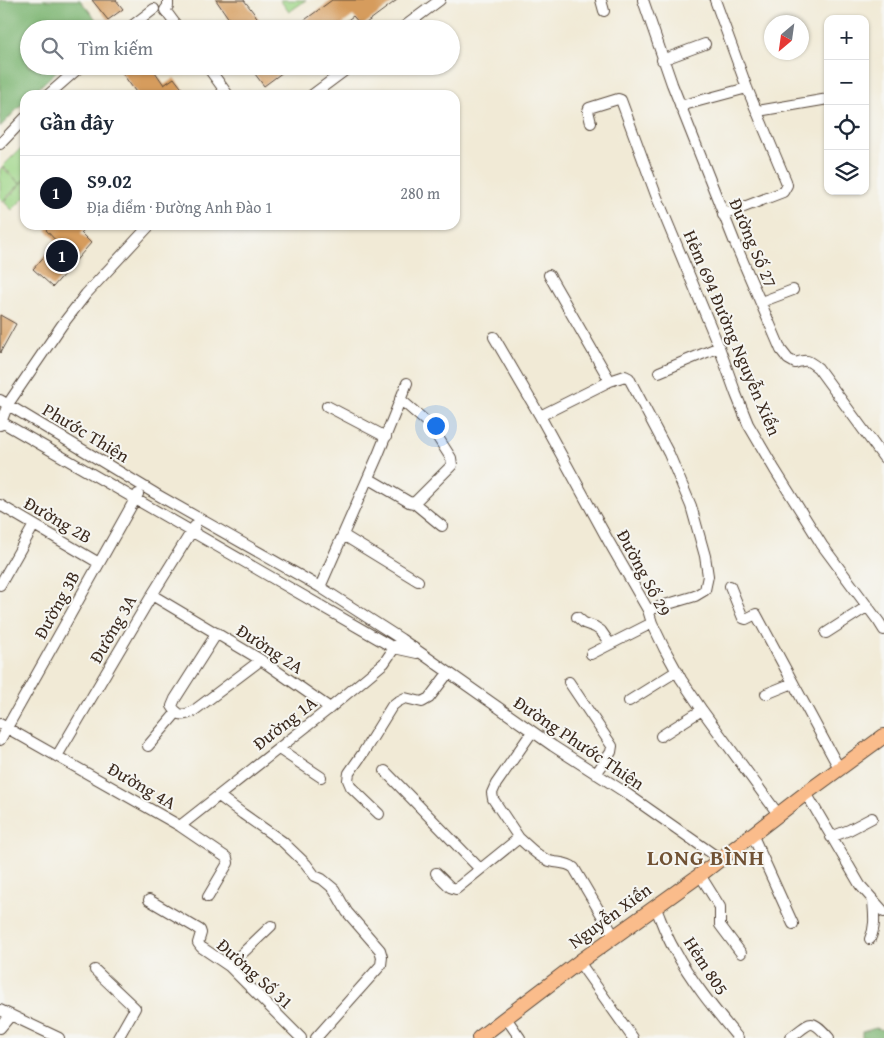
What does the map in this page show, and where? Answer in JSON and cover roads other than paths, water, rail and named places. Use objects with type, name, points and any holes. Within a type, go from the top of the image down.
[{"type":"main road","name":"Nguyễn Xiển","points":[[479,1038],[614,936],[700,875],[839,768],[883,738]]},
{"type":"street","points":[[413,20],[440,0]]},
{"type":"street","points":[[601,0],[604,11]]},
{"type":"street","name":"Đường Số 27","points":[[643,0],[662,60],[680,106],[723,215],[781,350],[788,359],[795,363],[804,360],[810,361],[818,368],[884,458]]},
{"type":"street","points":[[715,0],[747,88],[787,185],[783,192],[723,215]]},
{"type":"street","points":[[137,20],[153,4],[158,12],[162,12],[166,5]]},
{"type":"street","points":[[166,5],[174,20]]},
{"type":"street","points":[[662,60],[705,44]]},
{"type":"street","points":[[54,90],[71,75]]},
{"type":"street","points":[[214,75],[224,90]]},
{"type":"street","points":[[319,90],[339,75]]},
{"type":"street","points":[[680,106],[747,88]]},
{"type":"street","name":"Hẻm 694 Đường Nguyễn Xiển","points":[[591,123],[589,108],[618,99],[621,100],[656,195],[719,347],[748,424],[822,545],[884,630]]},
{"type":"street","points":[[758,111],[824,100]]},
{"type":"street","points":[[0,144],[20,123]]},
{"type":"street","points":[[1,422],[4,402],[86,294],[145,230]]},
{"type":"street","points":[[549,275],[610,381]]},
{"type":"street","points":[[761,302],[793,290]]},
{"type":"street","name":"Đường Số 29","points":[[494,338],[540,416],[648,610],[652,623],[677,671],[702,710],[778,814]]},
{"type":"street","points":[[659,372],[719,347]]},
{"type":"street","points":[[540,416],[610,381],[625,376],[629,378],[669,454],[690,506],[705,556],[708,576],[705,590],[695,596],[648,610]]},
{"type":"street","points":[[320,587],[386,437],[407,383]]},
{"type":"street","points":[[400,399],[430,425],[452,462],[450,468],[414,502]]},
{"type":"street","name":"Phước Thiện","points":[[4,402],[156,494]]},
{"type":"street","points":[[327,406],[386,437]]},
{"type":"street","name":"Phước Thiện","points":[[1,422],[149,506]]},
{"type":"street","points":[[368,478],[410,502],[414,502],[442,526]]},
{"type":"street","name":"Đường 3B","points":[[0,740],[3,726],[143,486]]},
{"type":"street","name":"Đường Phước Thiện","points":[[156,494],[320,587],[401,639],[532,732],[720,859]]},
{"type":"street","name":"Đường 2B","points":[[0,505],[99,563]]},
{"type":"street","name":"Đường Phước Thiện","points":[[149,506],[394,648],[420,654]]},
{"type":"street","name":"Đường 3A","points":[[57,756],[152,595],[200,519]]},
{"type":"street","points":[[0,584],[34,525]]},
{"type":"street","points":[[343,535],[418,581]]},
{"type":"street","points":[[730,586],[743,618],[746,619],[756,614],[839,768]]},
{"type":"street","name":"Đường 2A","points":[[152,595],[261,660],[330,708]]},
{"type":"street","points":[[826,633],[868,606]]},
{"type":"street","points":[[577,618],[601,631],[610,644]]},
{"type":"street","points":[[591,654],[652,623]]},
{"type":"street","name":"Đường 2A","points":[[177,712],[172,706],[175,699],[216,633]]},
{"type":"street","name":"Đường 1A","points":[[180,826],[279,749],[384,663],[401,639]]},
{"type":"street","points":[[148,746],[177,712],[186,715],[192,712],[261,660]]},
{"type":"street","points":[[629,701],[677,671]]},
{"type":"street","points":[[379,814],[351,787],[348,780],[349,773],[392,706],[405,698],[422,702],[428,698],[448,673]]},
{"type":"street","points":[[569,682],[612,746],[611,752],[596,774]]},
{"type":"street","points":[[766,694],[793,683]]},
{"type":"street","points":[[661,736],[702,710]]},
{"type":"street","name":"Đường 4A","points":[[3,726],[180,826],[226,858],[228,863],[208,897]]},
{"type":"street","points":[[532,732],[507,767],[492,793],[493,799],[519,838],[540,856],[549,861],[562,863],[574,868],[614,936]]},
{"type":"street","points":[[279,749],[321,777]]},
{"type":"street","points":[[385,771],[480,869]]},
{"type":"street","points":[[806,793],[860,886],[884,912]]},
{"type":"street","points":[[219,796],[284,842],[306,864],[314,876],[322,879],[334,890],[347,912],[380,950],[382,957],[380,965],[316,1038]]},
{"type":"street","points":[[832,837],[872,818]]},
{"type":"street","points":[[752,834],[793,924]]},
{"type":"street","points":[[436,873],[450,887],[456,889],[519,838]]},
{"type":"street","points":[[700,875],[720,906],[720,924],[741,953]]},
{"type":"street","name":"Đường Số 31","points":[[149,900],[200,930],[198,943],[201,947],[229,966],[301,1038]]},
{"type":"street","points":[[870,939],[875,919],[873,901]]},
{"type":"street","name":"Hẻm 805","points":[[655,906],[673,948],[689,974],[707,1000],[738,1038]]},
{"type":"street","points":[[229,966],[271,926]]},
{"type":"street","points":[[579,962],[633,1038]]},
{"type":"street","points":[[95,970],[135,1008],[118,1038]]},
{"type":"street","points":[[0,1010],[59,1038]]},
{"type":"street","points":[[0,1028],[11,1015]]},
{"type":"street","points":[[506,1018],[520,1038]]},
{"type":"street","points":[[790,1038],[810,1024],[819,1026],[829,1038]]},
{"type":"place","name":"S9.02","points":[[62,256]]},
{"type":"district","name":"LONG BÌNH","points":[[706,857]]}]
